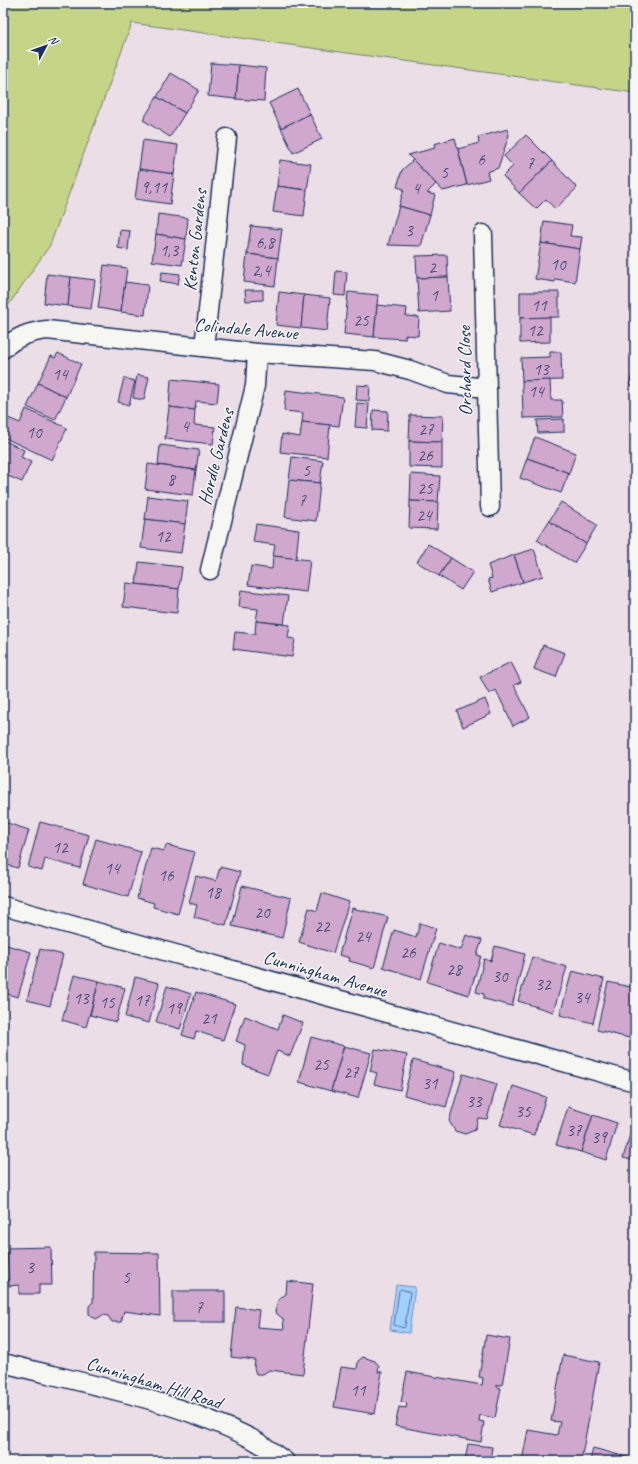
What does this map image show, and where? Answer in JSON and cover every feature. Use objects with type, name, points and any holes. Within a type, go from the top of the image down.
[{"type":"street","name":"Kenton Gardens","points":[[204,347],[227,138]]},
{"type":"street","name":"Orchard Close","points":[[483,234],[490,507]]},
{"type":"street","name":"Colindale Avenue","points":[[3,349],[14,339],[32,331],[47,330],[257,353],[375,361],[410,370],[448,384],[487,388]]},
{"type":"street","name":"Hordle Gardens","points":[[210,570],[255,386],[257,353]]},
{"type":"street","name":"Cunningham Avenue","points":[[3,906],[635,1082]]},
{"type":"street","name":"Cunningham Hill Road","points":[[3,1363],[149,1400],[202,1418],[252,1439],[285,1461]]},
{"type":"green space","points":[[4,3],[596,3],[635,8],[635,93],[132,23],[50,245],[3,313]]},
{"type":"water","points":[[396,1285],[415,1287],[409,1333],[390,1330]]},
{"type":"building","points":[[211,63],[239,65],[236,99],[208,96]]},
{"type":"building","points":[[239,65],[266,68],[264,101],[236,99]]},
{"type":"building","points":[[171,73],[199,90],[185,113],[157,97]]},
{"type":"building","points":[[298,89],[310,114],[281,128],[269,103]]},
{"type":"building","points":[[157,97],[185,113],[170,137],[143,120]]},
{"type":"building","points":[[310,114],[322,139],[293,153],[281,128]]},
{"type":"building","points":[[508,129],[509,135],[498,168],[487,172],[489,179],[467,185],[458,149],[479,143],[478,137]]},
{"type":"building","points":[[526,135],[552,161],[519,193],[503,176],[513,166],[504,156]]},
{"type":"building","points":[[455,138],[467,185],[443,191],[408,155],[435,148],[434,144]]},
{"type":"building","points":[[143,140],[178,145],[174,174],[139,169]]},
{"type":"building","points":[[280,160],[311,164],[307,190],[277,186]]},
{"type":"building","points":[[413,160],[436,184],[427,193],[435,195],[430,215],[399,206],[404,189],[397,187],[402,170]]},
{"type":"building","points":[[552,161],[577,188],[555,209],[546,199],[536,209],[519,193]]},
{"type":"building","points":[[139,169],[174,174],[170,204],[135,199]]},
{"type":"building","points":[[277,186],[307,190],[304,216],[273,212]]},
{"type":"building","points":[[399,206],[430,215],[421,246],[388,245]]},
{"type":"building","points":[[158,214],[188,218],[186,239],[156,234]]},
{"type":"building","points":[[544,221],[572,225],[570,236],[582,237],[580,249],[541,243]]},
{"type":"building","points":[[251,226],[282,229],[278,258],[247,254]]},
{"type":"building","points":[[120,230],[130,231],[128,250],[118,248]]},
{"type":"building","points":[[156,234],[186,239],[182,265],[152,261]]},
{"type":"building","points":[[541,243],[580,249],[575,282],[555,279],[555,282],[535,279]]},
{"type":"building","points":[[247,254],[278,258],[275,286],[244,282]]},
{"type":"building","points":[[447,255],[448,277],[417,278],[416,256]]},
{"type":"building","points":[[104,265],[127,268],[121,312],[98,308]]},
{"type":"building","points":[[336,271],[347,272],[345,296],[334,295]]},
{"type":"building","points":[[162,272],[180,274],[178,284],[160,281]]},
{"type":"building","points":[[47,274],[71,277],[68,306],[44,303]]},
{"type":"building","points":[[71,277],[95,280],[91,309],[68,306]]},
{"type":"building","points":[[448,277],[450,311],[419,313],[417,278]]},
{"type":"building","points":[[125,282],[148,285],[145,315],[121,312]]},
{"type":"building","points":[[245,290],[263,290],[263,300],[246,301]]},
{"type":"building","points":[[279,292],[304,295],[301,328],[276,325]]},
{"type":"building","points":[[348,292],[378,295],[374,337],[344,334]]},
{"type":"building","points":[[520,292],[559,292],[559,317],[520,318]]},
{"type":"building","points":[[304,295],[330,298],[327,331],[301,328]]},
{"type":"building","points":[[377,305],[407,308],[406,316],[419,317],[418,336],[405,335],[405,339],[374,337]]},
{"type":"building","points":[[550,317],[550,342],[520,343],[520,318]]},
{"type":"building","points":[[550,352],[561,352],[562,380],[522,381],[521,358],[550,357]]},
{"type":"building","points":[[58,353],[81,364],[66,397],[38,383],[51,356],[55,358]]},
{"type":"building","points":[[137,375],[149,377],[144,400],[133,398]]},
{"type":"building","points":[[632,375],[635,376],[635,387],[629,385]]},
{"type":"building","points":[[124,378],[135,381],[129,405],[118,402]]},
{"type":"building","points":[[171,379],[219,384],[217,403],[196,401],[195,410],[169,407]]},
{"type":"building","points":[[550,380],[551,400],[562,400],[563,417],[523,418],[522,381]]},
{"type":"building","points":[[38,383],[66,397],[55,420],[27,407]]},
{"type":"building","points":[[357,385],[370,386],[369,401],[356,400]]},
{"type":"building","points":[[286,390],[343,397],[339,426],[302,422],[303,413],[284,411]]},
{"type":"building","points":[[357,403],[369,404],[367,428],[355,427]]},
{"type":"building","points":[[169,407],[195,410],[194,425],[215,427],[213,444],[165,439]]},
{"type":"building","points":[[26,409],[67,428],[52,460],[3,437],[3,416],[20,423]]},
{"type":"building","points":[[373,410],[388,411],[387,431],[372,430]]},
{"type":"building","points":[[410,415],[443,416],[442,442],[409,441]]},
{"type":"building","points":[[564,419],[564,432],[538,433],[537,420]]},
{"type":"building","points":[[302,422],[330,425],[327,457],[280,452],[282,434],[300,437]]},
{"type":"building","points":[[535,437],[576,453],[569,473],[527,458]]},
{"type":"building","points":[[3,440],[24,450],[21,457],[31,462],[22,482],[3,474]]},
{"type":"building","points":[[409,441],[442,442],[442,468],[409,467]]},
{"type":"building","points":[[160,445],[199,450],[196,470],[158,465]]},
{"type":"building","points":[[292,457],[323,461],[320,483],[289,480]]},
{"type":"building","points":[[527,458],[569,473],[561,493],[520,478]]},
{"type":"building","points":[[148,464],[196,470],[193,495],[145,489]]},
{"type":"building","points":[[411,474],[440,476],[438,502],[410,501]]},
{"type":"building","points":[[289,480],[320,483],[316,521],[285,517]]},
{"type":"building","points":[[148,496],[188,501],[185,524],[145,519]]},
{"type":"building","points":[[410,501],[438,502],[437,529],[409,528]]},
{"type":"building","points":[[561,502],[597,525],[586,544],[549,521]]},
{"type":"building","points":[[145,519],[185,524],[181,553],[141,548]]},
{"type":"building","points":[[549,521],[586,544],[574,563],[537,540]]},
{"type":"building","points":[[256,524],[299,530],[296,559],[273,556],[275,545],[253,542]]},
{"type":"building","points":[[428,544],[451,558],[439,576],[417,562]]},
{"type":"building","points":[[534,549],[543,576],[523,582],[514,555]]},
{"type":"building","points":[[514,555],[523,582],[492,592],[488,579],[492,578],[488,565]]},
{"type":"building","points":[[273,556],[310,560],[306,592],[248,585],[251,566],[272,569]]},
{"type":"building","points":[[451,558],[473,572],[461,590],[439,576]]},
{"type":"building","points":[[139,562],[182,567],[179,589],[136,584]]},
{"type":"building","points":[[126,583],[179,589],[177,613],[123,607]]},
{"type":"building","points":[[241,590],[288,596],[284,624],[256,621],[258,609],[239,607]]},
{"type":"building","points":[[256,621],[290,625],[288,638],[295,639],[292,657],[233,649],[235,632],[255,634]]},
{"type":"building","points":[[543,645],[565,653],[556,677],[534,669]]},
{"type":"building","points":[[511,662],[521,682],[514,685],[530,717],[513,726],[496,690],[489,694],[480,677]]},
{"type":"building","points":[[485,699],[491,714],[463,727],[457,711]]},
{"type":"building","points":[[4,822],[29,830],[18,868],[3,864]]},
{"type":"building","points":[[40,822],[89,835],[80,868],[45,859],[42,871],[28,867]]},
{"type":"building","points":[[96,839],[141,852],[128,897],[83,884]]},
{"type":"building","points":[[166,845],[195,852],[178,914],[153,907],[154,903],[137,898],[151,848],[164,851]]},
{"type":"building","points":[[220,867],[240,872],[226,925],[194,917],[197,905],[189,903],[196,876],[216,881]]},
{"type":"building","points":[[242,886],[291,898],[282,938],[232,926]]},
{"type":"building","points":[[322,893],[349,902],[333,953],[299,942],[309,908],[317,911]]},
{"type":"building","points":[[352,908],[388,917],[374,968],[349,961],[350,958],[339,955]]},
{"type":"building","points":[[420,923],[436,928],[421,979],[383,967],[394,930],[416,937]]},
{"type":"building","points":[[466,935],[482,940],[477,955],[481,956],[469,995],[427,982],[439,943],[461,950]]},
{"type":"building","points":[[3,944],[31,952],[18,997],[3,993]]},
{"type":"building","points":[[495,946],[525,954],[512,1006],[484,999],[484,994],[476,992],[484,959],[491,961]]},
{"type":"building","points":[[40,949],[63,955],[50,1006],[27,1000]]},
{"type":"building","points":[[532,957],[567,967],[553,1012],[518,1001]]},
{"type":"building","points":[[572,971],[604,979],[593,1023],[560,1015]]},
{"type":"building","points":[[74,975],[99,981],[86,1027],[62,1020]]},
{"type":"building","points":[[135,977],[159,983],[149,1023],[125,1017]]},
{"type":"building","points":[[99,981],[125,988],[116,1022],[90,1015]]},
{"type":"building","points":[[608,982],[635,988],[635,1015],[629,1038],[597,1030]]},
{"type":"building","points":[[167,986],[191,994],[180,1029],[156,1022]]},
{"type":"building","points":[[196,992],[235,1004],[223,1040],[196,1031],[194,1039],[182,1035]]},
{"type":"building","points":[[283,1015],[303,1023],[290,1056],[277,1051],[268,1074],[243,1065],[245,1045],[236,1041],[245,1016],[278,1029]]},
{"type":"building","points":[[311,1037],[344,1046],[331,1091],[299,1082]]},
{"type":"building","points":[[344,1046],[371,1053],[358,1098],[331,1091]]},
{"type":"building","points":[[375,1049],[407,1055],[400,1090],[374,1084],[377,1073],[370,1071]]},
{"type":"building","points":[[413,1060],[456,1072],[446,1107],[404,1095]]},
{"type":"building","points":[[463,1074],[497,1084],[487,1119],[478,1118],[475,1130],[465,1134],[455,1131],[449,1121]]},
{"type":"building","points":[[513,1086],[546,1097],[534,1135],[500,1125]]},
{"type":"building","points":[[568,1107],[593,1115],[581,1152],[556,1145]]},
{"type":"building","points":[[593,1115],[617,1123],[606,1160],[581,1152]]},
{"type":"building","points":[[635,1118],[635,1161],[623,1158]]},
{"type":"building","points":[[51,1247],[52,1285],[39,1285],[39,1294],[19,1294],[19,1285],[9,1286],[7,1248]]},
{"type":"building","points":[[94,1252],[159,1253],[160,1316],[124,1311],[121,1322],[112,1322],[108,1316],[103,1315],[96,1319],[89,1314],[89,1306],[93,1302]]},
{"type":"building","points":[[287,1281],[313,1284],[303,1374],[269,1370],[263,1374],[256,1374],[254,1368],[255,1360],[231,1357],[236,1307],[259,1310],[257,1327],[284,1329],[283,1319],[275,1312],[278,1300],[286,1294]]},
{"type":"building","points":[[173,1291],[225,1291],[225,1322],[173,1322]]},
{"type":"building","points":[[486,1335],[510,1339],[502,1385],[497,1385],[497,1387],[501,1388],[495,1418],[480,1415],[479,1421],[484,1422],[481,1442],[395,1426],[399,1407],[406,1408],[407,1403],[401,1402],[407,1372],[482,1385],[483,1378],[479,1377]]},
{"type":"building","points":[[563,1355],[599,1362],[581,1461],[522,1461],[528,1430],[557,1435],[560,1422],[551,1421]]},
{"type":"building","points":[[363,1357],[375,1361],[379,1366],[378,1372],[382,1372],[375,1414],[334,1407],[341,1367],[357,1369],[358,1361]]},
{"type":"building","points":[[468,1444],[492,1447],[490,1461],[465,1461]]},
{"type":"building","points":[[593,1448],[634,1459],[633,1461],[590,1461]]},
{"type":"building","points":[[21,1457],[43,1459],[43,1461],[21,1461]]}]
